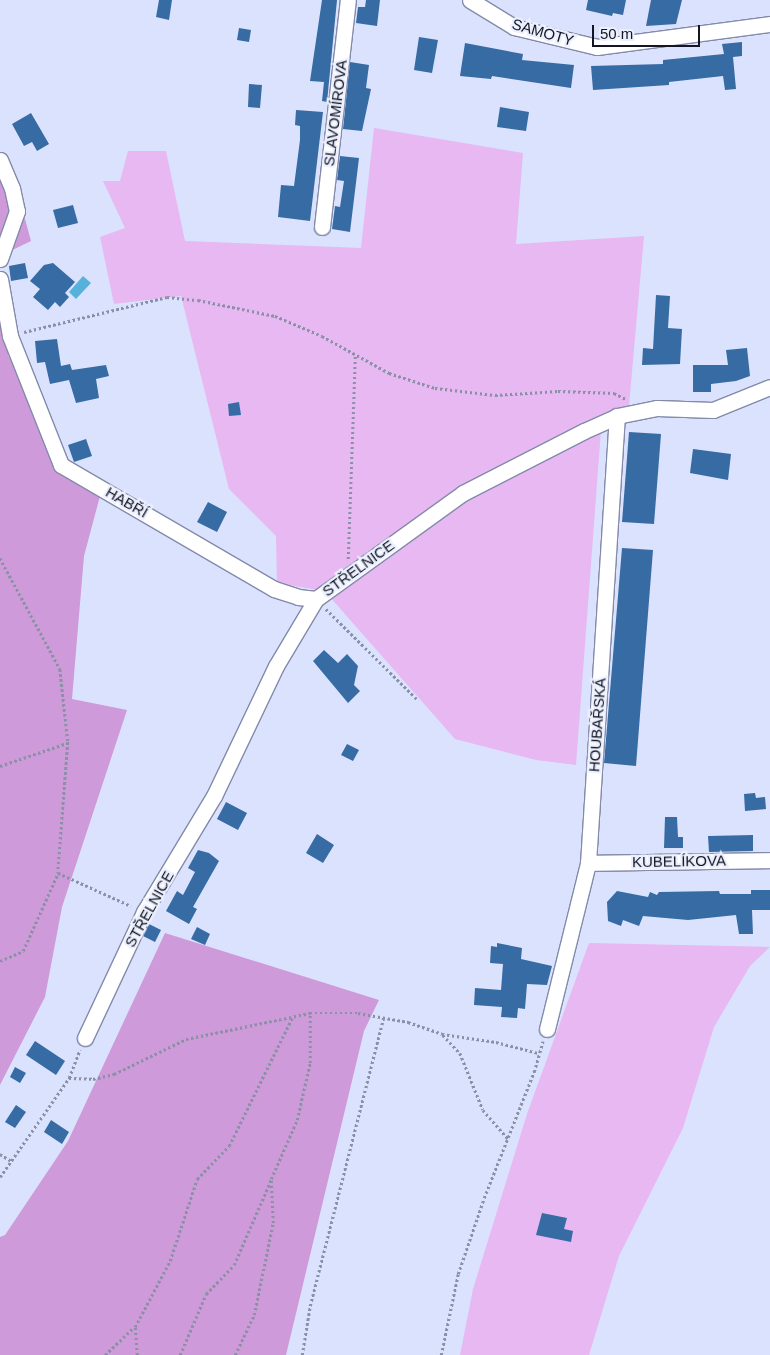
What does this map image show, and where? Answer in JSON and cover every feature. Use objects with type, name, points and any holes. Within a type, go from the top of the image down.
[{"type":"street","name":"SLAVOMÍROVA","points":[[322,227],[348,0]]},
{"type":"street","name":"SAMOTY","points":[[470,0],[514,27],[598,47],[770,24]]},
{"type":"street","points":[[0,160],[12,188],[17,211],[0,259]]},
{"type":"street","name":"HABŘÍ","points":[[0,279],[10,336],[61,465],[274,589],[298,597],[316,599]]},
{"type":"street","name":"STŘELNICE","points":[[84,1038],[144,912],[214,796],[276,666],[316,599],[463,493],[617,416],[670,406],[712,410],[770,387]]},
{"type":"street","name":"HOUBAŘSKÁ","points":[[547,1029],[588,863],[617,416]]},
{"type":"street","name":"KUBELÍKOVA","points":[[588,863],[770,860]]},
{"type":"path","points":[[10,336],[167,297],[198,300],[275,316],[322,336],[389,373],[435,388],[495,395],[558,391],[614,393],[642,411]]},
{"type":"path","points":[[347,576],[355,355]]},
{"type":"path","points":[[0,558],[60,669],[68,742],[58,873],[23,951],[0,960]]},
{"type":"path","points":[[316,599],[417,699]]},
{"type":"path","points":[[0,766],[68,742]]},
{"type":"path","points":[[58,873],[144,912]]},
{"type":"path","points":[[69,1078],[93,1079],[114,1074],[186,1039],[310,1013],[358,1013],[408,1022],[442,1034],[538,1053]]},
{"type":"path","points":[[180,1355],[206,1294],[234,1265],[297,1120],[310,1063],[310,1013]]},
{"type":"path","points":[[105,1355],[135,1327],[170,1261],[197,1179],[229,1146],[292,1018]]},
{"type":"path","points":[[302,1355],[310,1306],[383,1019]]},
{"type":"path","points":[[441,1355],[458,1274],[534,1072],[538,1053],[547,1029]]},
{"type":"path","points":[[442,1034],[460,1053],[483,1110],[508,1139]]},
{"type":"path","points":[[0,1177],[69,1078],[84,1038]]},
{"type":"path","points":[[0,1154],[11,1161]]},
{"type":"path","points":[[235,1355],[254,1315],[260,1288],[273,1223],[271,1179]]},
{"type":"path","points":[[135,1327],[137,1355]]},
{"type":"shaded area","points":[[374,128],[523,153],[516,244],[644,236],[629,406],[602,417],[576,765],[536,760],[455,739],[329,596],[318,590],[277,583],[276,536],[229,489],[181,296],[114,304],[100,237],[125,228],[103,181],[120,181],[128,151],[166,151],[185,241],[361,248]]},
{"type":"shaded area","points":[[0,153],[13,175],[31,241],[0,256]]},
{"type":"shaded area","points":[[0,281],[9,327],[8,355],[37,414],[56,471],[100,496],[84,556],[72,699],[127,710],[62,907],[45,997],[0,1085]]},
{"type":"shaded area","points":[[165,933],[379,1000],[364,1031],[286,1355],[0,1355],[0,1237],[5,1235],[68,1141]]},
{"type":"shaded area","points":[[589,943],[770,947],[750,966],[714,1027],[683,1128],[619,1256],[589,1355],[460,1355],[473,1289],[527,1114]]},
{"type":"water","points":[[83,276],[91,283],[76,299],[69,292]]},
{"type":"building","points":[[159,0],[172,0],[169,20],[156,17]]},
{"type":"building","points":[[322,0],[337,0],[327,102],[322,101],[324,82],[310,81]]},
{"type":"building","points":[[366,0],[380,0],[377,26],[356,23],[358,7],[365,7]]},
{"type":"building","points":[[588,0],[626,0],[623,15],[613,13],[612,16],[586,10]]},
{"type":"building","points":[[651,0],[682,0],[676,24],[646,26]]},
{"type":"building","points":[[239,28],[251,30],[249,42],[237,40]]},
{"type":"building","points":[[419,37],[438,40],[432,73],[414,70]]},
{"type":"building","points":[[742,42],[742,56],[733,57],[736,89],[725,90],[723,76],[669,82],[669,85],[593,90],[591,66],[663,64],[663,60],[724,54],[722,44]]},
{"type":"building","points":[[465,43],[523,54],[522,60],[574,65],[571,88],[492,76],[491,79],[460,76]]},
{"type":"building","points":[[350,62],[369,65],[366,88],[371,89],[362,131],[343,129]]},
{"type":"building","points":[[249,84],[262,85],[260,108],[248,107]]},
{"type":"building","points":[[500,107],[529,112],[526,131],[497,127]]},
{"type":"building","points":[[296,110],[323,112],[310,221],[278,217],[281,185],[294,186],[300,140],[300,126],[295,125]]},
{"type":"building","points":[[31,113],[49,144],[37,151],[32,142],[24,146],[12,124]]},
{"type":"building","points":[[340,156],[359,158],[350,232],[332,229],[335,206],[340,207],[344,181],[337,180]]},
{"type":"building","points":[[73,205],[78,223],[58,228],[53,210]]},
{"type":"building","points":[[25,263],[28,278],[11,281],[9,266]]},
{"type":"building","points":[[53,263],[75,282],[65,293],[69,297],[60,307],[55,302],[48,310],[33,297],[40,289],[30,281],[44,265]]},
{"type":"building","points":[[656,295],[670,296],[668,328],[682,329],[680,364],[642,365],[643,348],[653,349]]},
{"type":"building","points":[[57,339],[61,366],[70,364],[72,370],[106,365],[109,376],[96,379],[99,398],[76,403],[69,380],[50,384],[45,362],[37,363],[35,341]]},
{"type":"building","points":[[747,348],[750,376],[736,381],[711,384],[711,392],[693,392],[693,365],[728,365],[726,350]]},
{"type":"building","points":[[239,402],[241,415],[229,416],[228,404]]},
{"type":"building","points":[[629,432],[661,434],[654,524],[622,522]]},
{"type":"building","points":[[86,439],[92,456],[74,462],[68,445]]},
{"type":"building","points":[[693,449],[731,454],[728,480],[690,473]]},
{"type":"building","points":[[208,502],[227,512],[217,532],[197,522]]},
{"type":"building","points":[[622,548],[653,550],[636,766],[604,763]]},
{"type":"building","points":[[324,650],[338,663],[347,654],[358,666],[354,685],[360,691],[348,703],[313,661]]},
{"type":"building","points":[[347,744],[359,750],[353,761],[341,755]]},
{"type":"building","points":[[755,793],[756,798],[765,797],[766,809],[745,811],[744,794]]},
{"type":"building","points":[[226,802],[247,813],[238,830],[217,819]]},
{"type":"building","points":[[665,817],[677,817],[678,837],[683,837],[683,848],[664,848]]},
{"type":"building","points":[[317,834],[334,845],[323,863],[306,853]]},
{"type":"building","points":[[753,835],[753,851],[709,852],[708,836]]},
{"type":"building","points":[[198,850],[209,853],[219,861],[193,907],[197,909],[189,924],[166,911],[177,891],[183,895],[195,872],[188,868]]},
{"type":"building","points":[[751,890],[770,890],[770,910],[752,910],[753,934],[739,934],[736,915],[688,920],[643,916],[639,926],[623,920],[621,926],[608,921],[607,902],[617,891],[648,897],[650,892],[657,895],[659,892],[719,891],[720,894],[751,894]]},
{"type":"building","points":[[149,924],[161,930],[155,942],[143,936]]},
{"type":"building","points":[[197,927],[210,934],[205,945],[191,939]]},
{"type":"building","points":[[497,943],[522,948],[521,959],[552,966],[547,985],[527,984],[525,1009],[518,1008],[517,1018],[501,1017],[502,1007],[474,1005],[475,988],[501,990],[503,964],[490,963],[491,946],[497,947]]},
{"type":"building","points":[[35,1041],[65,1061],[56,1075],[26,1055]]},
{"type":"building","points":[[15,1067],[26,1073],[20,1083],[10,1077]]},
{"type":"building","points":[[16,1105],[26,1112],[15,1128],[5,1122]]},
{"type":"building","points":[[51,1120],[69,1132],[62,1144],[44,1132]]},
{"type":"building","points":[[542,1213],[567,1218],[564,1229],[573,1231],[571,1242],[536,1235]]}]
